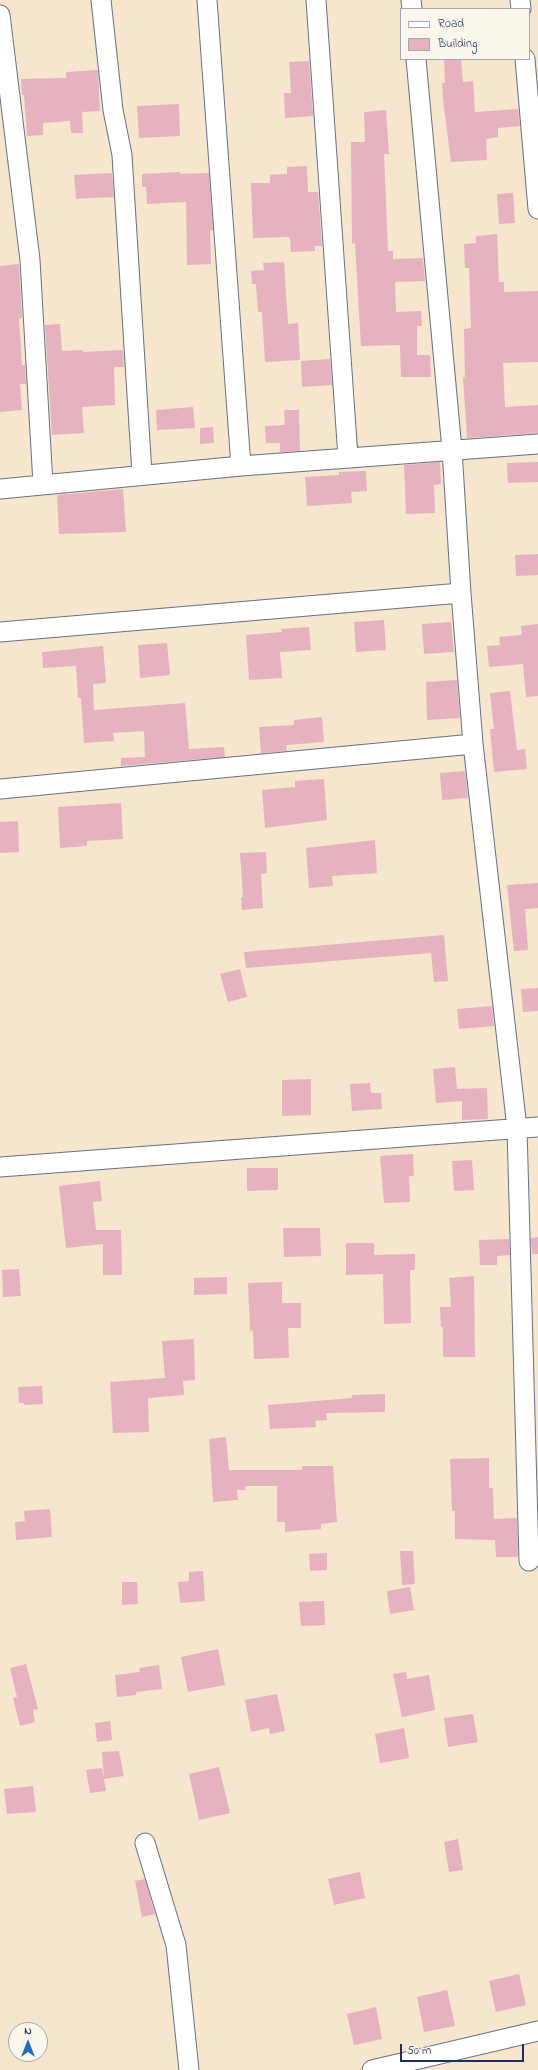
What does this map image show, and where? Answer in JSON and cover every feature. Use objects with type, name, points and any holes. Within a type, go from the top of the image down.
[{"type":"street","points":[[101,0],[113,110],[122,155],[142,474]]},
{"type":"street","points":[[207,0],[241,466]]},
{"type":"street","points":[[316,0],[348,457]]},
{"type":"street","points":[[0,15],[30,260],[43,484]]},
{"type":"street","points":[[416,60],[452,450],[461,593],[473,744],[517,1128],[529,1561]]},
{"type":"street","points":[[525,60],[538,209]]},
{"type":"street","points":[[0,489],[142,474],[348,457],[538,444]]},
{"type":"street","points":[[0,632],[461,593]]},
{"type":"street","points":[[0,789],[473,744]]},
{"type":"street","points":[[0,1167],[538,1126]]},
{"type":"street","points":[[146,1843],[176,1945],[189,2070]]},
{"type":"street","points":[[372,2070],[538,2031]]},
{"type":"building","points":[[444,60],[461,60],[463,82],[473,81],[475,112],[518,109],[520,126],[498,128],[498,137],[486,139],[487,160],[451,162],[443,100],[442,83],[445,83]]},
{"type":"building","points":[[309,61],[313,116],[285,118],[284,93],[291,93],[289,62]]},
{"type":"building","points":[[98,70],[100,111],[82,112],[83,133],[71,133],[70,121],[43,123],[43,135],[27,136],[24,95],[22,95],[21,79],[66,78],[66,72]]},
{"type":"building","points":[[179,104],[180,136],[139,138],[137,106]]},
{"type":"building","points":[[386,110],[389,154],[384,154],[388,251],[393,251],[393,259],[423,258],[425,281],[395,282],[396,312],[421,311],[422,326],[417,326],[417,355],[430,355],[431,377],[401,377],[400,345],[361,346],[355,243],[352,244],[351,142],[365,142],[364,112]]},
{"type":"building","points":[[307,166],[308,192],[318,192],[322,246],[315,246],[315,251],[291,252],[290,237],[253,238],[251,183],[270,183],[270,175],[287,174],[287,167]]},
{"type":"building","points":[[180,172],[180,174],[209,173],[213,230],[210,230],[211,264],[187,265],[186,202],[147,204],[146,187],[142,187],[142,174]]},
{"type":"building","points":[[112,173],[114,197],[76,199],[74,175]]},
{"type":"building","points":[[513,193],[515,223],[499,224],[497,194]]},
{"type":"building","points":[[497,234],[499,282],[504,282],[504,292],[538,291],[538,362],[503,363],[505,407],[538,405],[538,433],[467,438],[463,377],[465,377],[464,329],[471,328],[469,268],[465,268],[464,244],[476,243],[476,236]]},
{"type":"building","points":[[284,262],[288,324],[298,323],[300,360],[265,362],[262,312],[258,312],[256,284],[252,284],[251,271],[264,270],[263,263]]},
{"type":"building","points":[[19,264],[22,318],[19,319],[22,365],[25,365],[26,384],[20,384],[22,410],[0,412],[0,266]]},
{"type":"building","points":[[60,324],[62,351],[83,350],[83,352],[123,350],[124,367],[114,367],[115,405],[82,407],[84,433],[52,435],[45,325]]},
{"type":"building","points":[[330,359],[332,385],[302,387],[301,361]]},
{"type":"building","points":[[193,407],[195,428],[157,430],[156,410]]},
{"type":"building","points":[[284,410],[299,410],[300,451],[280,452],[280,443],[266,443],[265,426],[285,425]]},
{"type":"building","points":[[213,427],[214,443],[200,444],[200,428]]},
{"type":"building","points":[[440,462],[441,484],[434,485],[435,513],[406,514],[404,465]]},
{"type":"building","points":[[538,462],[538,482],[508,483],[507,463]]},
{"type":"building","points":[[366,471],[367,491],[351,492],[352,503],[307,506],[305,477],[339,475],[339,472]]},
{"type":"building","points":[[123,489],[126,532],[59,534],[57,495]]},
{"type":"building","points":[[538,554],[538,575],[516,576],[515,555]]},
{"type":"building","points":[[384,620],[386,650],[356,652],[354,622]]},
{"type":"building","points":[[451,622],[454,652],[424,654],[422,624]]},
{"type":"building","points":[[538,624],[538,696],[526,697],[523,664],[489,667],[487,646],[500,645],[499,637],[522,635],[521,626]]},
{"type":"building","points":[[309,627],[311,650],[280,652],[282,678],[249,680],[246,635],[282,632],[281,629]]},
{"type":"building","points":[[167,643],[170,675],[140,678],[138,645]]},
{"type":"building","points":[[103,646],[106,683],[93,684],[94,710],[185,703],[189,749],[224,747],[225,757],[121,766],[121,758],[145,757],[144,731],[113,733],[114,741],[84,743],[81,698],[78,698],[76,666],[43,668],[42,652]]},
{"type":"building","points":[[457,680],[460,718],[427,720],[426,682]]},
{"type":"building","points":[[510,691],[517,750],[525,749],[527,769],[494,772],[490,729],[494,729],[490,693]]},
{"type":"building","points":[[322,717],[324,742],[286,745],[287,751],[261,753],[259,727],[294,725],[294,720]]},
{"type":"building","points":[[465,771],[468,798],[442,800],[440,773]]},
{"type":"building","points":[[324,779],[327,820],[265,828],[262,790],[295,787],[295,781]]},
{"type":"building","points":[[121,803],[123,839],[87,841],[87,846],[60,848],[58,807]]},
{"type":"building","points":[[18,821],[19,852],[0,853],[0,822]]},
{"type":"building","points":[[375,840],[377,873],[332,876],[333,886],[309,888],[306,848]]},
{"type":"building","points":[[266,852],[267,873],[261,874],[263,908],[242,910],[241,897],[243,897],[240,853]]},
{"type":"building","points":[[538,883],[538,908],[525,909],[528,950],[514,951],[507,885]]},
{"type":"building","points":[[444,935],[448,981],[434,982],[431,953],[246,968],[244,952]]},
{"type":"building","points":[[240,969],[247,997],[228,1002],[220,974]]},
{"type":"building","points":[[538,988],[538,1011],[523,1012],[521,989]]},
{"type":"building","points":[[492,1006],[494,1026],[459,1029],[457,1009]]},
{"type":"building","points":[[455,1067],[457,1089],[487,1088],[488,1119],[462,1120],[462,1101],[436,1103],[433,1069]]},
{"type":"building","points":[[311,1079],[311,1115],[282,1116],[282,1080]]},
{"type":"building","points":[[370,1083],[371,1093],[381,1093],[382,1109],[352,1111],[350,1084]]},
{"type":"building","points":[[413,1154],[414,1176],[409,1176],[410,1202],[384,1203],[380,1156]]},
{"type":"building","points":[[472,1160],[474,1190],[454,1191],[452,1161]]},
{"type":"building","points":[[247,1168],[278,1168],[278,1190],[247,1191]]},
{"type":"building","points":[[100,1181],[102,1201],[93,1202],[96,1230],[121,1230],[122,1275],[103,1275],[103,1244],[66,1248],[59,1186]]},
{"type":"building","points":[[283,1228],[320,1228],[321,1256],[284,1257]]},
{"type":"building","points":[[538,1237],[538,1254],[532,1254],[531,1238]]},
{"type":"building","points":[[509,1239],[510,1255],[497,1256],[497,1265],[480,1265],[479,1240]]},
{"type":"building","points":[[346,1243],[374,1243],[374,1255],[415,1254],[415,1270],[410,1270],[411,1323],[384,1324],[383,1274],[346,1275]]},
{"type":"building","points":[[19,1269],[21,1296],[3,1297],[2,1270]]},
{"type":"building","points":[[474,1276],[475,1357],[443,1357],[443,1327],[441,1327],[440,1307],[451,1307],[449,1278]]},
{"type":"building","points":[[227,1277],[227,1294],[194,1295],[194,1278]]},
{"type":"building","points":[[282,1282],[282,1303],[301,1303],[301,1328],[288,1328],[289,1358],[254,1359],[253,1330],[250,1331],[248,1283]]},
{"type":"building","points":[[194,1339],[195,1380],[183,1381],[184,1395],[148,1398],[149,1432],[113,1433],[110,1382],[165,1378],[162,1341]]},
{"type":"building","points":[[42,1386],[43,1404],[24,1405],[24,1403],[19,1403],[18,1387]]},
{"type":"building","points":[[385,1394],[385,1412],[326,1413],[327,1420],[315,1421],[316,1427],[270,1429],[268,1405],[352,1398],[352,1395]]},
{"type":"building","points":[[226,1437],[229,1470],[302,1470],[302,1466],[333,1466],[337,1522],[321,1524],[321,1529],[285,1532],[285,1522],[277,1522],[277,1486],[245,1486],[245,1490],[237,1490],[238,1500],[213,1502],[209,1439]]},
{"type":"building","points":[[489,1458],[489,1488],[493,1488],[494,1519],[517,1518],[518,1557],[496,1557],[495,1540],[455,1539],[455,1511],[452,1511],[450,1459]]},
{"type":"building","points":[[50,1509],[52,1537],[16,1540],[15,1522],[25,1521],[24,1511]]},
{"type":"building","points":[[400,1551],[413,1551],[415,1584],[402,1585]]},
{"type":"building","points":[[327,1553],[327,1570],[310,1571],[309,1554]]},
{"type":"building","points":[[203,1571],[205,1601],[180,1603],[178,1582],[189,1581],[189,1572]]},
{"type":"building","points":[[122,1582],[137,1582],[138,1604],[122,1605]]},
{"type":"building","points":[[410,1587],[414,1610],[390,1614],[387,1591]]},
{"type":"building","points":[[324,1601],[325,1625],[301,1626],[299,1602]]},
{"type":"building","points":[[218,1649],[225,1685],[188,1692],[181,1657]]},
{"type":"building","points":[[26,1664],[38,1709],[33,1710],[35,1722],[20,1726],[13,1698],[17,1697],[10,1668]]},
{"type":"building","points":[[159,1665],[162,1689],[136,1692],[136,1695],[117,1697],[115,1675],[140,1672],[139,1668]]},
{"type":"building","points":[[406,1672],[407,1679],[429,1675],[435,1710],[402,1717],[393,1674]]},
{"type":"building","points":[[277,1694],[285,1731],[270,1734],[269,1728],[251,1732],[245,1700]]},
{"type":"building","points":[[473,1714],[478,1742],[448,1747],[444,1718]]},
{"type":"building","points":[[110,1721],[112,1740],[97,1742],[95,1723]]},
{"type":"building","points":[[404,1728],[409,1758],[380,1763],[375,1734]]},
{"type":"building","points":[[119,1751],[124,1776],[104,1779],[102,1752]]},
{"type":"building","points":[[219,1767],[230,1813],[199,1820],[189,1774]]},
{"type":"building","points":[[102,1768],[106,1791],[90,1793],[86,1770]]},
{"type":"building","points":[[33,1786],[36,1812],[7,1814],[4,1789]]},
{"type":"building","points":[[458,1839],[463,1870],[449,1872],[444,1842]]},
{"type":"building","points":[[360,1872],[365,1898],[334,1905],[328,1879]]},
{"type":"building","points":[[145,1879],[155,1914],[142,1917],[135,1881]]},
{"type":"building","points":[[519,1974],[526,2005],[496,2012],[489,1981]]},
{"type":"building","points":[[447,1990],[455,2026],[424,2032],[417,1997]]},
{"type":"building","points":[[376,2007],[382,2039],[354,2045],[347,2014]]}]
